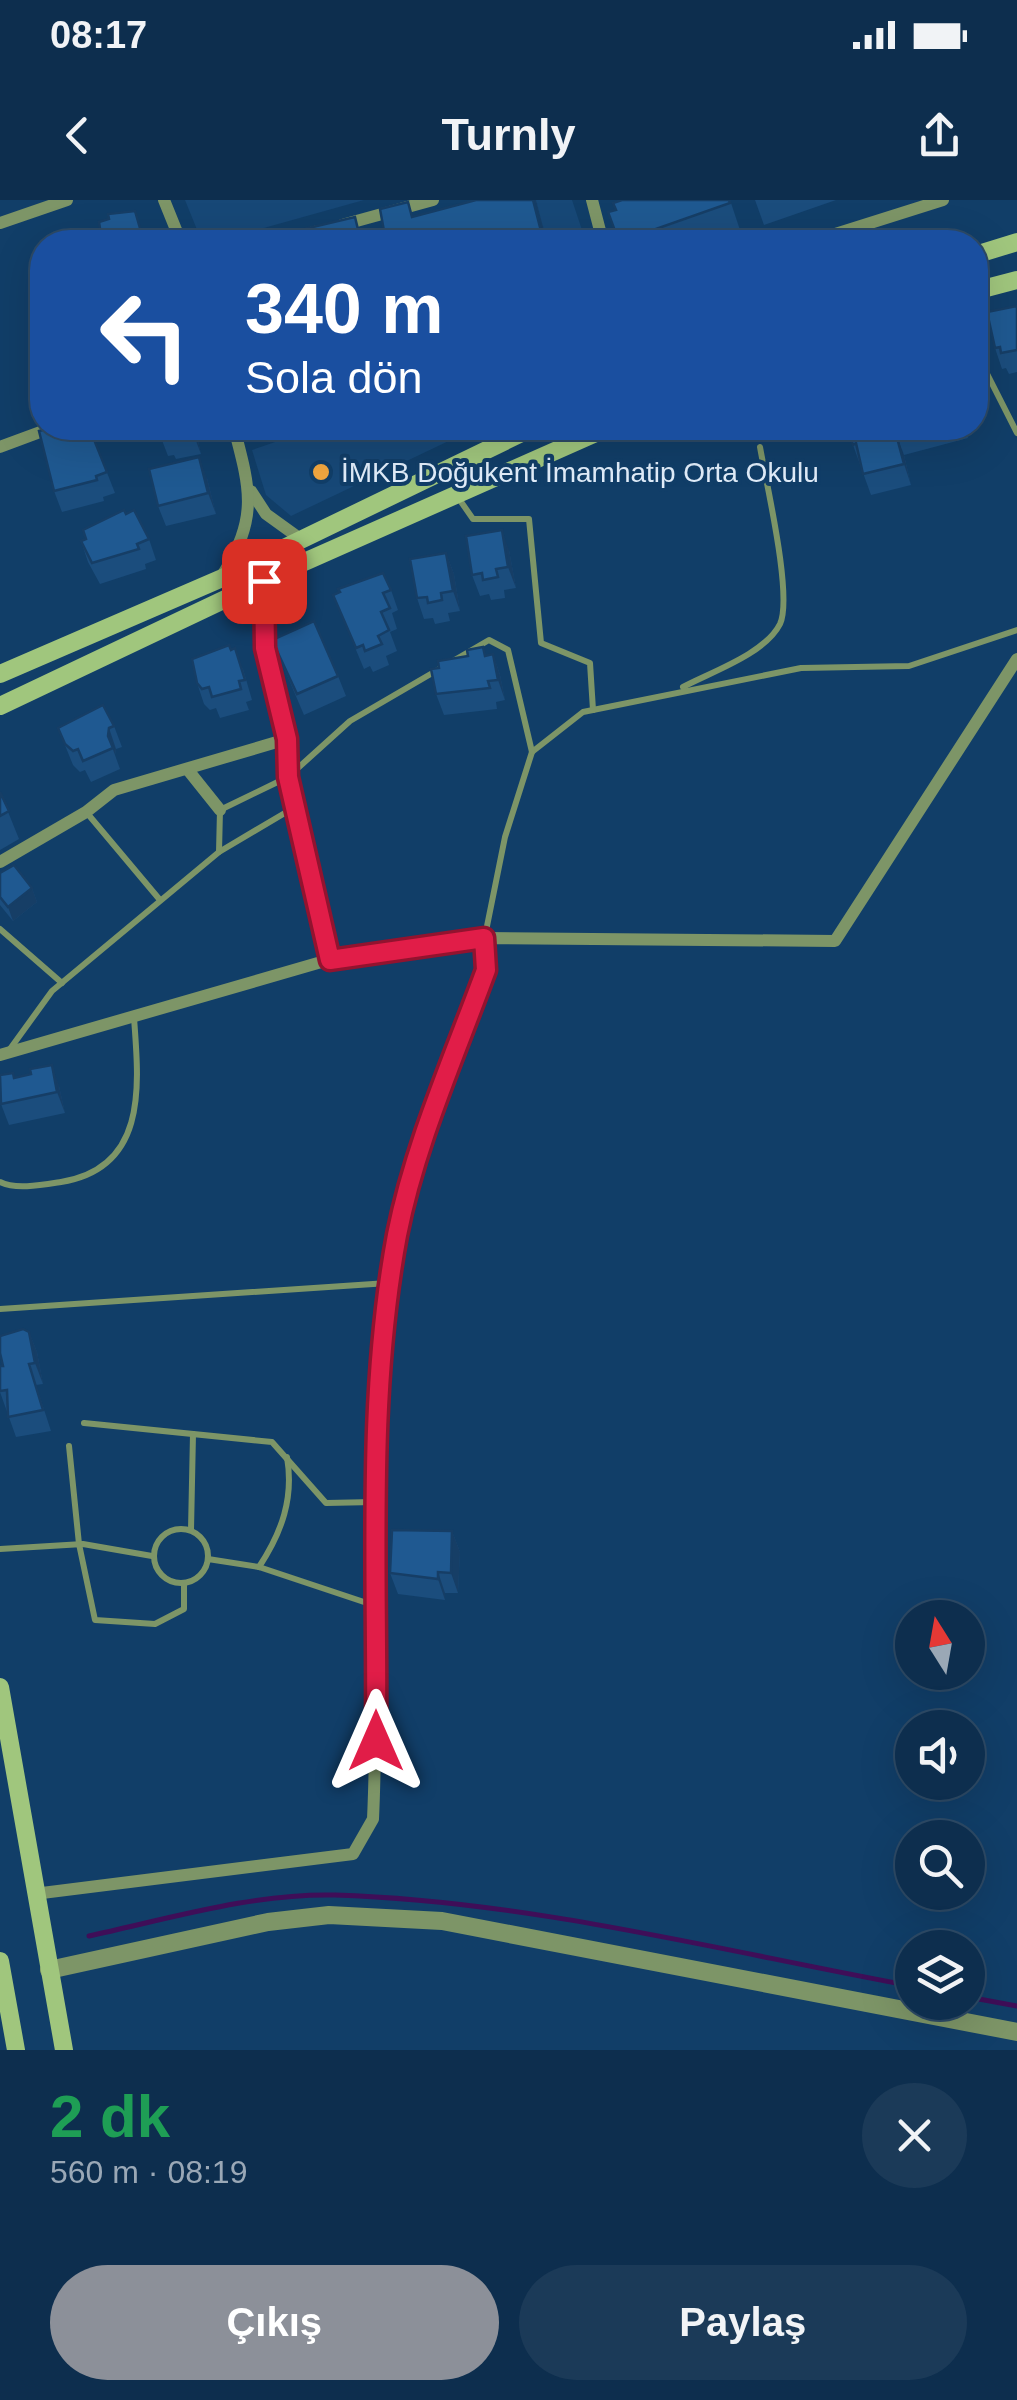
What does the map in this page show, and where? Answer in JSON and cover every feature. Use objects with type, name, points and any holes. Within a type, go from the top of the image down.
[{"type":"main road","points":[[988,251],[1017,242]]},
{"type":"main road","points":[[988,288],[1017,280]]},
{"type":"main road","points":[[0,674],[220,579],[507,440]]},
{"type":"main road","points":[[0,706],[264,581],[580,440]]},
{"type":"main road","points":[[0,1687],[64,2050]]},
{"type":"main road","points":[[1,1972],[16,2050]]},
{"type":"street","points":[[0,223],[67,200]]},
{"type":"street","points":[[164,200],[176,230]]},
{"type":"street","points":[[321,230],[432,200]]},
{"type":"street","points":[[592,200],[600,230]]},
{"type":"street","points":[[848,230],[943,200]]},
{"type":"street","points":[[0,447],[30,436]]},
{"type":"street","points":[[220,579],[249,520],[250,489],[237,440]]},
{"type":"street","points":[[250,489],[266,514],[302,540]]},
{"type":"street","points":[[3,1054],[330,960],[484,938],[835,940],[1017,659]]},
{"type":"street","points":[[0,862],[86,812],[114,790],[287,739]]},
{"type":"street","points":[[188,770],[220,810]]},
{"type":"street","points":[[34,1894],[353,1854],[373,1820],[376,1416],[397,1236],[416,1160],[486,970],[484,938]]},
{"type":"street","points":[[49,1970],[268,1922],[329,1915],[442,1921],[1017,2032]]},
{"type":"lane","points":[[988,376],[1017,433]]},
{"type":"lane","points":[[678,690],[761,644],[780,624],[784,595],[760,447]]},
{"type":"lane","points":[[457,495],[473,520],[529,519],[541,643],[590,663],[593,710]]},
{"type":"lane","points":[[264,581],[265,648],[287,739],[294,807],[330,960]]},
{"type":"lane","points":[[532,752],[583,712],[801,668],[909,666],[1017,630]]},
{"type":"lane","points":[[219,852],[220,810],[288,777],[350,721],[489,640],[508,650],[532,752],[506,838],[484,938]]},
{"type":"lane","points":[[3,1054],[62,983],[219,852],[294,807]]},
{"type":"lane","points":[[86,812],[160,900]]},
{"type":"lane","points":[[0,929],[62,983]]},
{"type":"lane","points":[[0,1182],[38,1186],[86,1178],[126,1141],[140,1093],[134,1016]]},
{"type":"lane","points":[[0,1310],[392,1282]]},
{"type":"lane","points":[[84,1423],[272,1442],[326,1503],[377,1502]]},
{"type":"lane","points":[[153,1556],[166,1580],[184,1584],[200,1576],[208,1559],[204,1542],[191,1530],[193,1434]]},
{"type":"lane","points":[[69,1446],[80,1544],[95,1620],[156,1624],[184,1609],[184,1584]]},
{"type":"lane","points":[[259,1567],[276,1542],[292,1488],[286,1456]]},
{"type":"lane","points":[[153,1556],[165,1533],[191,1530]]},
{"type":"lane","points":[[0,1550],[80,1544],[153,1556]]},
{"type":"lane","points":[[208,1559],[259,1567],[377,1606]]},
{"type":"shaded area","points":[[185,200],[364,200],[257,230],[197,230]]},
{"type":"shaded area","points":[[482,200],[572,200],[582,230],[391,230]]},
{"type":"shaded area","name":"İMKB Doğukent İmamhatip Orta Okulu","points":[[281,440],[451,440],[291,516],[266,495],[252,450]]},
{"type":"building","points":[[476,200],[533,200],[541,230],[384,230],[380,209],[408,202],[412,217]]},
{"type":"building","points":[[613,203],[730,203],[653,230],[615,230],[608,212],[616,210]]},
{"type":"building","points":[[135,211],[141,230],[100,230],[99,222],[109,219],[108,214]]},
{"type":"building","points":[[355,217],[358,230],[300,230]]},
{"type":"building","points":[[1017,306],[1017,350],[1001,353],[1000,347],[995,348],[988,312]]},
{"type":"building","points":[[41,440],[94,440],[107,472],[96,476],[97,480],[54,491]]},
{"type":"building","points":[[852,440],[898,440],[904,464],[863,474],[856,443],[853,445]]},
{"type":"building","points":[[199,457],[208,493],[158,506],[149,469]]},
{"type":"building","points":[[124,510],[126,514],[134,510],[149,539],[137,544],[139,549],[92,563],[81,541],[86,539],[83,530]]},
{"type":"building","points":[[502,530],[508,567],[496,569],[498,577],[483,580],[482,573],[472,575],[466,536]]},
{"type":"building","points":[[446,553],[453,591],[441,593],[442,600],[428,603],[427,597],[417,598],[410,559]]},
{"type":"building","points":[[383,573],[391,590],[383,593],[390,608],[381,612],[389,630],[378,636],[382,644],[365,651],[363,645],[356,648],[333,595],[340,592],[338,589]]},
{"type":"building","points":[[314,621],[338,676],[297,694],[272,640]]},
{"type":"building","points":[[229,645],[231,650],[235,648],[245,680],[239,681],[241,689],[212,697],[209,687],[202,689],[197,683],[192,659]]},
{"type":"building","points":[[483,647],[485,656],[493,654],[498,680],[488,681],[490,688],[436,694],[431,669],[439,668],[438,661],[468,656],[467,650]]},
{"type":"building","points":[[103,705],[114,726],[109,728],[108,736],[113,748],[83,761],[78,749],[73,751],[65,744],[58,728]]},
{"type":"building","points":[[0,792],[9,811],[0,816]]},
{"type":"building","points":[[14,865],[32,888],[8,907],[0,897],[0,873]]},
{"type":"building","points":[[52,1065],[57,1092],[1,1104],[0,1075],[13,1073],[14,1078],[31,1074],[30,1069]]},
{"type":"building","points":[[23,1329],[29,1332],[35,1363],[29,1364],[43,1410],[8,1417],[7,1390],[0,1391],[0,1336]]},
{"type":"building","points":[[392,1530],[452,1531],[451,1573],[438,1572],[438,1579],[390,1573]]},
{"type":"waterway","points":[[89,1936],[273,1898],[335,1895],[408,1899],[553,1917],[895,1983]]},
{"type":"waterway","points":[[985,2000],[1017,2006]]},
{"type":"place","name":"İMKB Doğukent İmamhatip Orta Okulu","points":[[321,472]]},
{"type":"route","points":[[264,581],[265,648],[287,739],[288,777],[330,960],[484,938],[486,970],[416,1160],[397,1236],[376,1416],[376,1741]]}]
